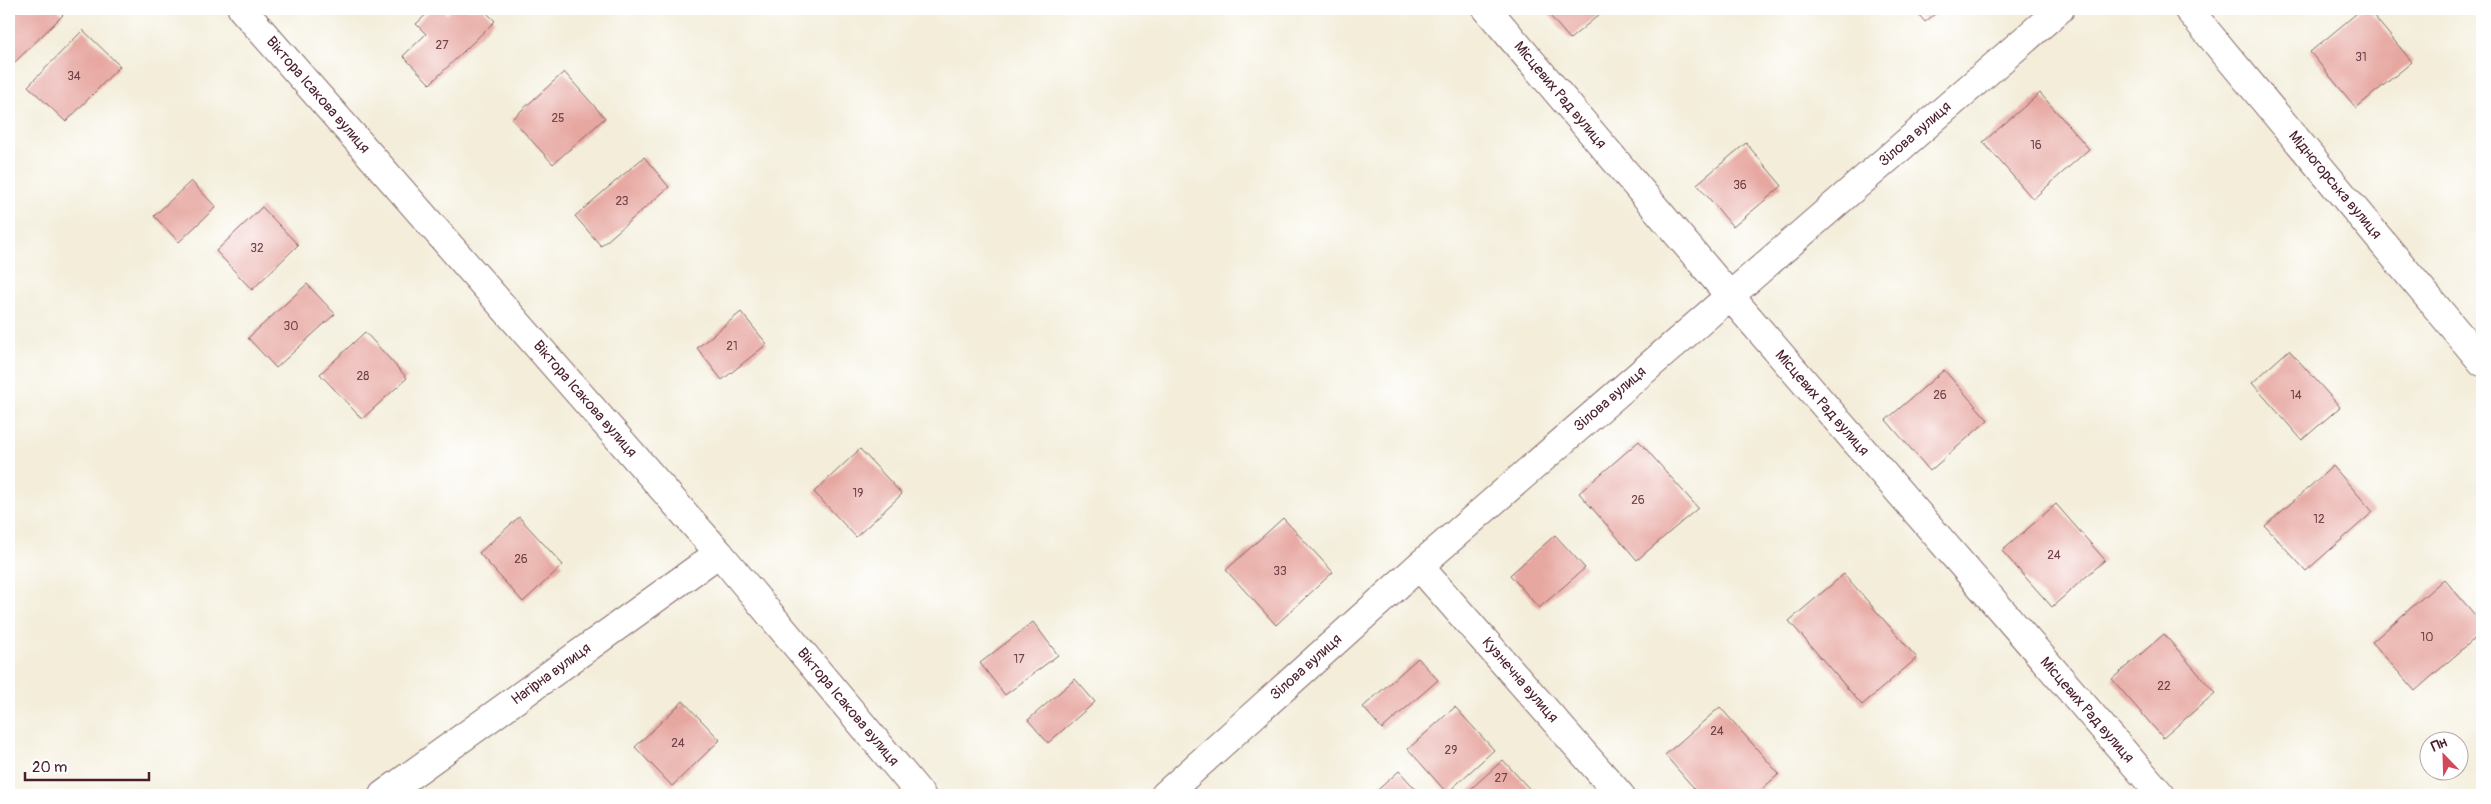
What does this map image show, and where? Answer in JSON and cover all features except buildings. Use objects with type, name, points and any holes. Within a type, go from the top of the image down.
[{"type":"street","name":"Віктора Ісакова вулиця","points":[[242,9],[719,553],[921,795]]},
{"type":"street","name":"Місцевих Рад вулиця","points":[[1487,9],[1729,295],[2161,795]]},
{"type":"street","name":"Зілова вулиця","points":[[1165,795],[1419,566],[2060,9]]},
{"type":"street","name":"Мідногорська вулиця","points":[[2188,9],[2482,362]]},
{"type":"street","name":"Нагірна вулиця","points":[[383,795],[719,553]]},
{"type":"street","name":"Кузнечна вулиця","points":[[1419,566],[1620,795]]}]
